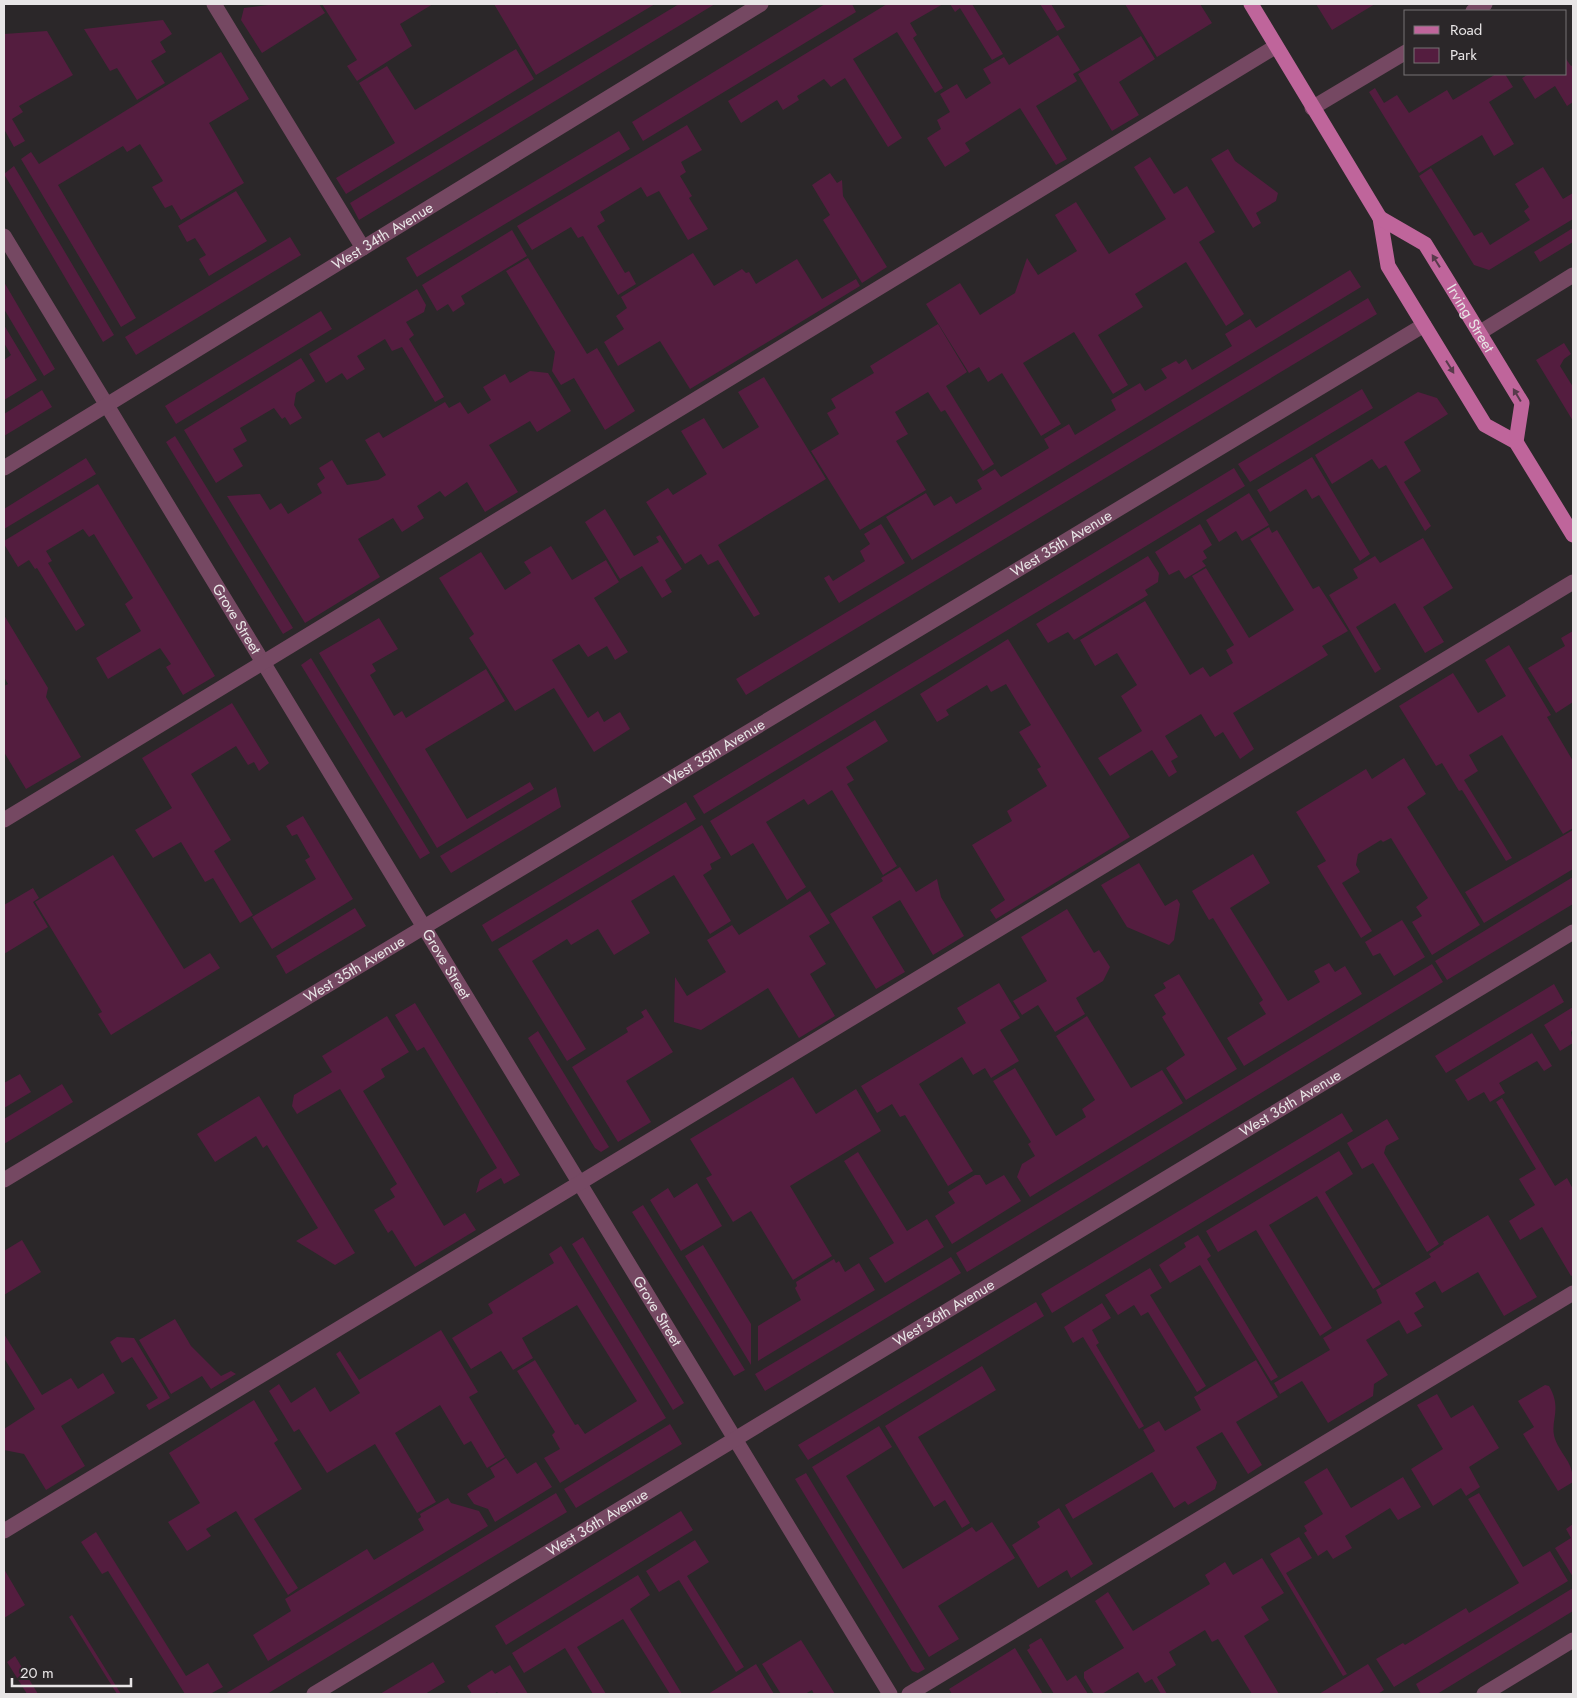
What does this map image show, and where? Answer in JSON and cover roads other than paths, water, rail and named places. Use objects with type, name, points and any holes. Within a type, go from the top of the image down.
[{"type":"main road","name":"Irving Street","points":[[1251,4],[1275,48],[1380,218],[1388,266],[1485,425],[1516,442],[1573,535]]},
{"type":"main road","name":"Irving Street","points":[[1380,218],[1425,244],[1522,403],[1516,442]]},
{"type":"street","points":[[214,4],[362,248]]},
{"type":"street","name":"West 34th Avenue","points":[[4,468],[761,4]]},
{"type":"street","points":[[1474,10],[1485,4]]},
{"type":"street","points":[[4,820],[1275,48]]},
{"type":"street","points":[[1312,108],[1404,53]]},
{"type":"street","name":"Grove Street","points":[[4,236],[890,1694]]},
{"type":"street","points":[[1479,333],[1573,275]]},
{"type":"street","name":"West 35th Avenue","points":[[4,1180],[1424,325]]},
{"type":"street","points":[[4,1531],[1573,582]]},
{"type":"street","name":"West 36th Avenue","points":[[314,1694],[1573,932]]},
{"type":"street","points":[[909,1694],[1573,1293]]},
{"type":"street","points":[[1484,1694],[1573,1640]]}]
